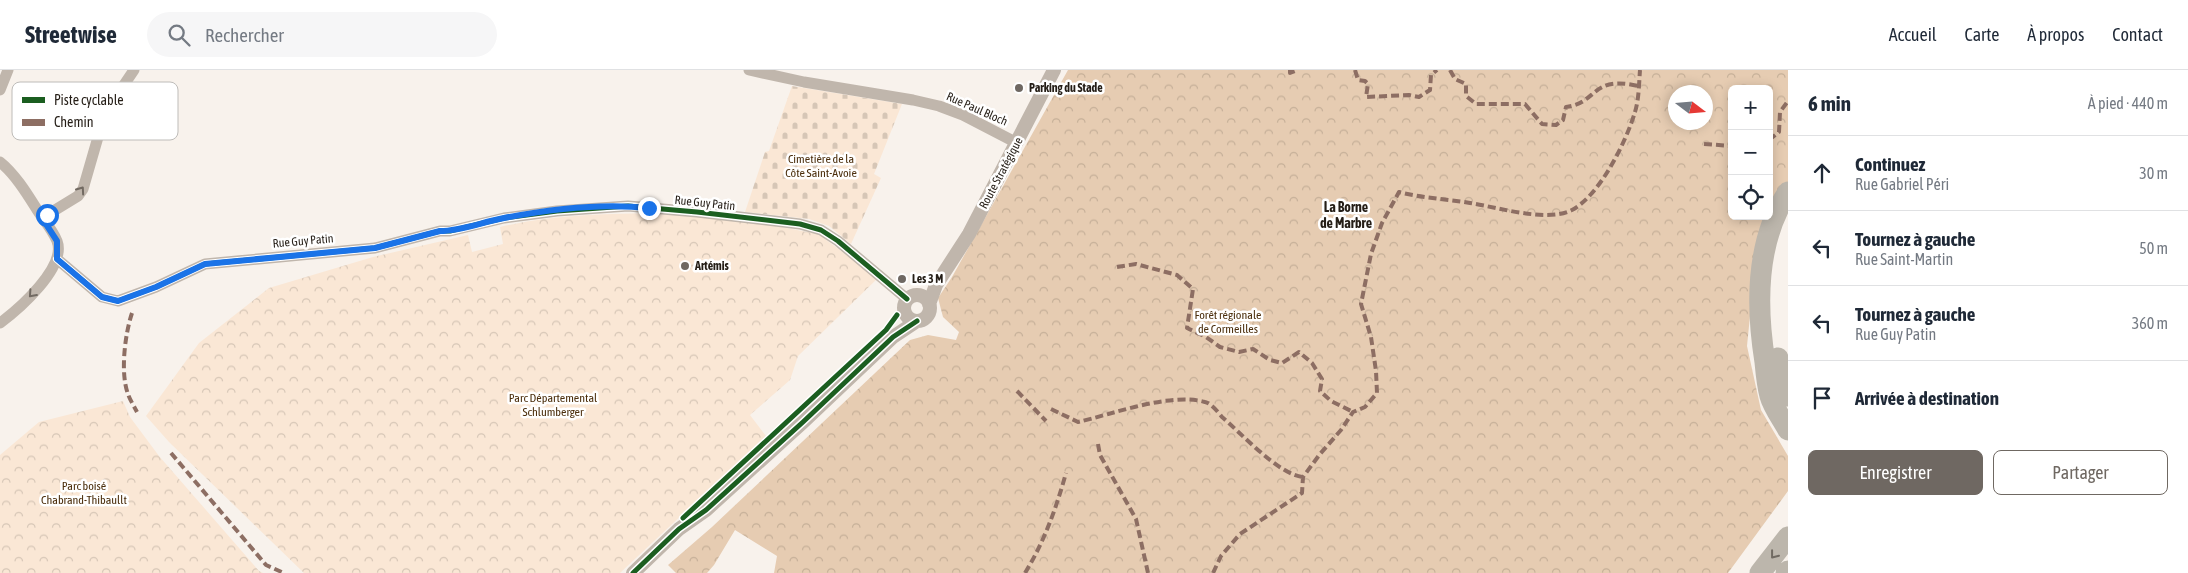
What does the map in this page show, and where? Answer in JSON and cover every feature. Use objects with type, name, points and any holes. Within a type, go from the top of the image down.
[{"type":"highway","points":[[1788,192],[1771,228],[1762,264],[1758,292],[1761,341],[1770,397],[1788,430]]},
{"type":"highway","points":[[1788,225],[1778,246],[1773,278],[1771,321],[1782,384],[1788,396]]},
{"type":"highway","points":[[1760,573],[1788,537]]},
{"type":"street","points":[[0,90],[8,70]]},
{"type":"street","points":[[126,82],[134,70]]},
{"type":"street","name":"Rue Paul Bloch","points":[[749,70],[804,82],[940,106],[963,115],[1017,143]]},
{"type":"street","name":"Route Stratégique","points":[[893,337],[915,302],[932,292],[969,234],[1054,70]]},
{"type":"street","points":[[42,218],[78,196],[83,189],[97,140]]},
{"type":"street","points":[[0,162],[19,184],[57,241],[57,259],[38,289],[24,304],[0,323]]},
{"type":"street","name":"Rue Guy Patin","points":[[57,259],[102,297],[118,301],[156,287],[205,264],[375,248],[440,231],[450,231],[504,218],[557,211],[628,206],[697,212],[814,227],[849,249],[915,302]]},
{"type":"street","points":[[915,302],[927,316],[917,321],[910,319],[915,302]]},
{"type":"street","name":"Route Stratégique","points":[[633,573],[679,529],[706,510],[803,422],[893,337],[917,321]]},
{"type":"street","name":"Route Stratégique","points":[[644,573],[685,535],[706,510]]},
{"type":"green space","name":"Forêt régionale de Cormeilles","points":[[1068,70],[1788,70],[1788,186],[1755,266],[1747,346],[1761,410],[1788,456],[1788,491],[1728,573],[774,573],[777,556],[735,530],[714,565],[707,573],[676,573],[668,565],[712,527],[910,340],[928,335],[956,340],[959,332],[943,317],[938,298],[952,277]]},
{"type":"green space","name":"Cimetière de la Côte Saint-Avoie","points":[[792,86],[902,104],[874,174],[881,178],[851,244],[829,226],[809,219],[745,212],[765,152],[769,151]]},
{"type":"green space","name":"Parc Départemental Schlumberger","points":[[661,213],[765,224],[818,234],[878,278],[798,356],[790,380],[750,415],[766,436],[620,573],[304,573],[169,442],[146,416],[199,343],[269,288],[373,257],[468,235],[472,252],[503,244],[500,227],[540,219]]},
{"type":"green space","name":"Parc boisé Chabrand-Thibaullt","points":[[123,401],[130,417],[159,456],[259,571],[263,573],[0,573],[0,455],[39,422]]},
{"type":"marked path","points":[[1290,70],[1290,73],[1298,70]]},
{"type":"marked path","points":[[1355,70],[1358,80],[1365,81],[1368,84],[1366,97],[1409,95],[1419,97],[1430,90],[1431,75],[1437,70]]},
{"type":"marked path","points":[[1450,70],[1455,79],[1466,84],[1466,96],[1476,104],[1525,104],[1542,124],[1556,125],[1563,120],[1566,107],[1584,100],[1603,87],[1611,84],[1638,86]]},
{"type":"marked path","points":[[1213,573],[1221,556],[1240,534],[1302,493],[1303,477],[1320,454],[1341,430],[1353,412],[1365,407],[1377,393],[1371,337],[1361,304],[1371,254],[1382,223],[1399,192],[1536,215],[1562,214],[1572,210],[1592,193],[1611,167],[1631,124],[1639,91],[1640,70]]},
{"type":"marked path","points":[[1773,137],[1779,132],[1780,112],[1788,101]]},
{"type":"marked path","points":[[1704,144],[1728,146]]},
{"type":"marked path","points":[[1117,267],[1136,264],[1177,275],[1193,289],[1187,328],[1206,337],[1220,347],[1239,352],[1253,349],[1270,360],[1282,363],[1299,352],[1312,363],[1322,379],[1320,391],[1331,401],[1353,412]]},
{"type":"marked path","points":[[132,313],[127,332],[124,375],[128,394],[137,412]]},
{"type":"marked path","points":[[1017,391],[1046,421]]},
{"type":"marked path","points":[[1051,409],[1078,422],[1159,402],[1176,400],[1205,402],[1212,406],[1272,461],[1293,475],[1303,477]]},
{"type":"marked path","points":[[1098,444],[1100,455],[1136,519],[1148,573]]},
{"type":"marked path","points":[[171,453],[266,565],[284,573]]},
{"type":"marked path","points":[[1025,573],[1049,525],[1066,473]]},
{"type":"cycle path","points":[[57,259],[102,297],[118,301],[156,287],[205,264],[375,248],[440,231],[450,231],[504,218],[557,211],[628,206],[800,224],[821,230],[838,241],[907,299]]},
{"type":"cycle path","points":[[683,518],[886,330],[897,315]]},
{"type":"cycle path","points":[[633,573],[679,529],[706,510],[803,422],[893,337],[917,321]]},
{"type":"place","name":"Parking du Stade","points":[[1019,88]]},
{"type":"place","name":"Artémis","points":[[685,266]]},
{"type":"place","name":"Les 3 M","points":[[902,279]]},
{"type":"district","name":"La Borne de Marbre","points":[[1346,216]]},
{"type":"route","points":[[47,215],[42,218],[57,241],[57,259],[102,297],[118,301],[156,287],[205,264],[375,248],[440,231],[450,231],[504,218],[557,211],[628,206],[649,208]]}]
